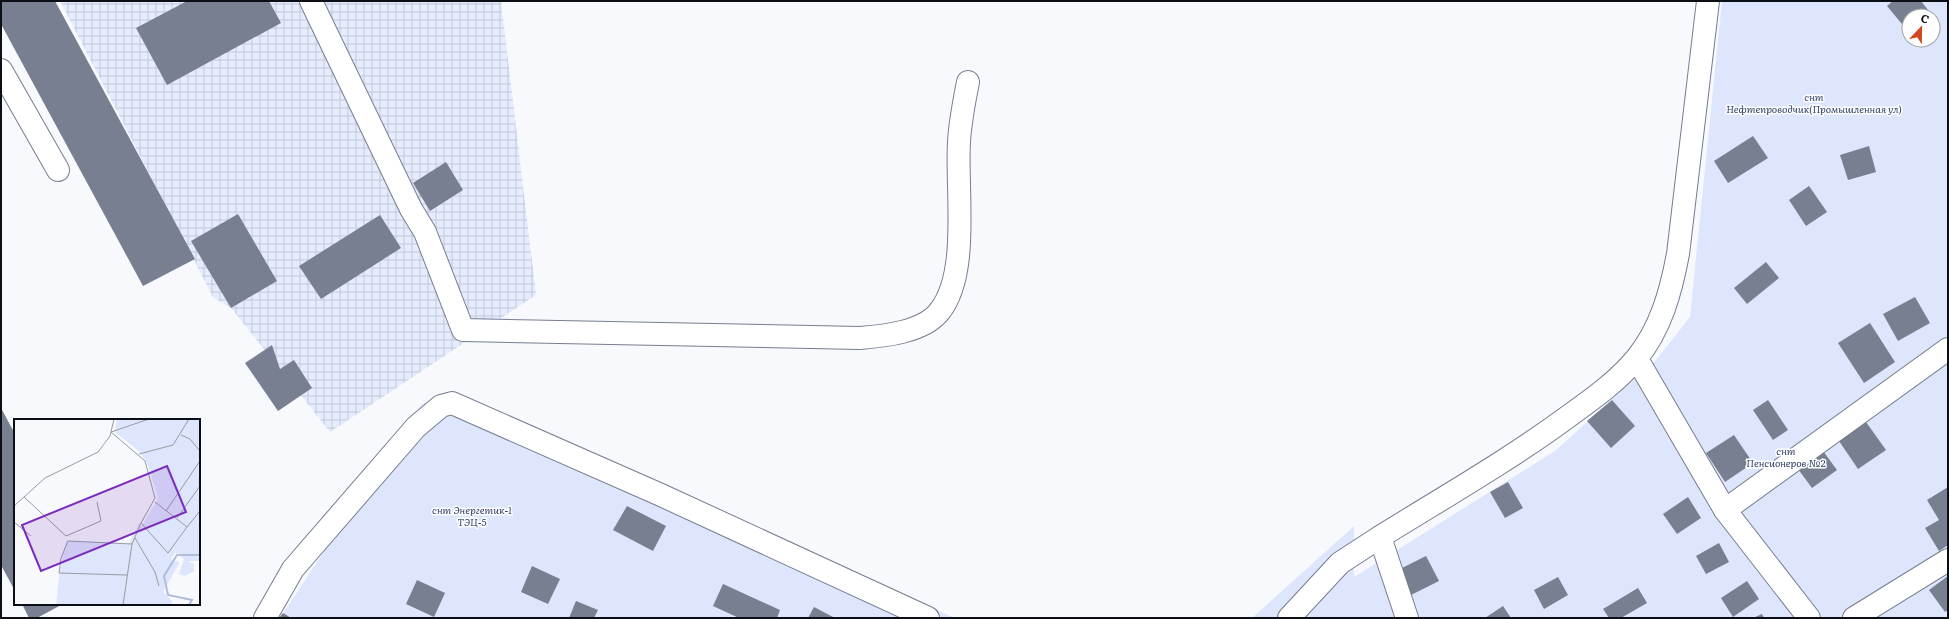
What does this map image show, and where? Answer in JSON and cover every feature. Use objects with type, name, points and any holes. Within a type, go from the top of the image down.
[{"type":"lane","points":[[310,1],[411,210],[425,232],[463,330],[860,338],[891,335],[925,324],[939,312],[950,294],[958,267],[959,142],[968,82]]},
{"type":"lane","points":[[1288,618],[1340,563],[1533,442],[1603,392],[1636,358],[1662,317],[1672,289],[1678,254],[1708,1]]},
{"type":"lane","points":[[1,70],[58,170]]},
{"type":"lane","points":[[1725,510],[1948,348]]},
{"type":"lane","points":[[1636,358],[1725,510],[1809,618]]},
{"type":"lane","points":[[265,618],[298,563],[416,427],[441,406],[452,403],[661,495],[928,618]]},
{"type":"lane","points":[[1380,537],[1407,618]]},
{"type":"lane","points":[[1854,618],[1948,560]]},
{"type":"shaded area","points":[[60,1],[501,1],[536,295],[330,432],[231,308],[213,297]]},
{"type":"green space","name":"снт Пенсионеров №2","points":[[1722,1],[1948,1],[1948,618],[1252,618],[1354,526],[1354,577],[1555,451],[1656,360],[1690,317]]},
{"type":"green space","name":"снт Энергетик-1 ТЭЦ-5","points":[[447,392],[955,618],[280,618],[421,405]]},
{"type":"building","points":[[1,1],[55,1],[195,259],[143,286],[1,24]]},
{"type":"building","points":[[187,1],[269,1],[281,23],[167,85],[136,28]]},
{"type":"building","points":[[1893,1],[1921,1],[1926,8],[1901,8],[1901,23],[1887,6]]},
{"type":"building","points":[[1753,136],[1768,158],[1728,183],[1714,161]]},
{"type":"building","points":[[1869,146],[1876,172],[1848,180],[1840,155]]},
{"type":"building","points":[[446,162],[463,190],[430,211],[413,183]]},
{"type":"building","points":[[1809,186],[1827,212],[1806,226],[1789,200]]},
{"type":"building","points":[[238,214],[277,281],[231,308],[191,241]]},
{"type":"building","points":[[380,215],[401,248],[321,299],[299,266]]},
{"type":"building","points":[[1766,262],[1779,278],[1747,304],[1734,288]]},
{"type":"building","points":[[1915,297],[1930,323],[1898,341],[1883,314]]},
{"type":"building","points":[[1870,323],[1895,362],[1864,383],[1838,343]]},
{"type":"building","points":[[272,345],[280,369],[294,360],[312,388],[278,411],[245,363]]},
{"type":"building","points":[[1612,400],[1635,426],[1611,448],[1587,421]]},
{"type":"building","points":[[1768,400],[1788,430],[1773,440],[1753,410]]},
{"type":"building","points":[[1,408],[14,432],[14,589],[1,565]]},
{"type":"building","points":[[1866,422],[1886,450],[1858,469],[1839,441]]},
{"type":"building","points":[[1734,435],[1753,463],[1725,482],[1706,453]]},
{"type":"building","points":[[1823,451],[1837,470],[1812,488],[1798,469]]},
{"type":"building","points":[[1508,482],[1523,508],[1505,518],[1490,492]]},
{"type":"building","points":[[1948,487],[1948,545],[1939,551],[1925,528],[1939,520],[1927,500]]},
{"type":"building","points":[[1688,497],[1701,518],[1677,534],[1663,514]]},
{"type":"building","points":[[627,506],[666,526],[653,551],[613,530]]},
{"type":"building","points":[[1719,543],[1729,562],[1706,574],[1696,556]]},
{"type":"building","points":[[1426,556],[1439,581],[1411,595],[1398,570]]},
{"type":"building","points":[[532,566],[560,579],[548,604],[521,592]]},
{"type":"building","points":[[1948,576],[1948,610],[1945,612],[1929,590]]},
{"type":"building","points":[[1558,577],[1568,595],[1544,609],[1534,590]]},
{"type":"building","points":[[417,580],[445,593],[434,617],[406,604]]},
{"type":"building","points":[[1747,581],[1759,599],[1733,617],[1721,598]]},
{"type":"building","points":[[723,584],[780,610],[777,618],[739,618],[713,606]]},
{"type":"building","points":[[1638,588],[1647,603],[1621,618],[1609,618],[1603,609]]},
{"type":"building","points":[[576,601],[598,610],[594,618],[569,618]]},
{"type":"building","points":[[22,605],[61,605],[37,618],[29,618]]},
{"type":"building","points":[[1503,606],[1511,618],[1485,618]]},
{"type":"building","points":[[814,607],[835,618],[808,618]]},
{"type":"building","points":[[283,613],[291,618],[279,618]]},
{"type":"building","points":[[1762,614],[1764,618],[1753,618]]},
{"type":"park label","name":"снт Нефтепроводчик(Промышленная ул)","points":[[1814,102]]}]
